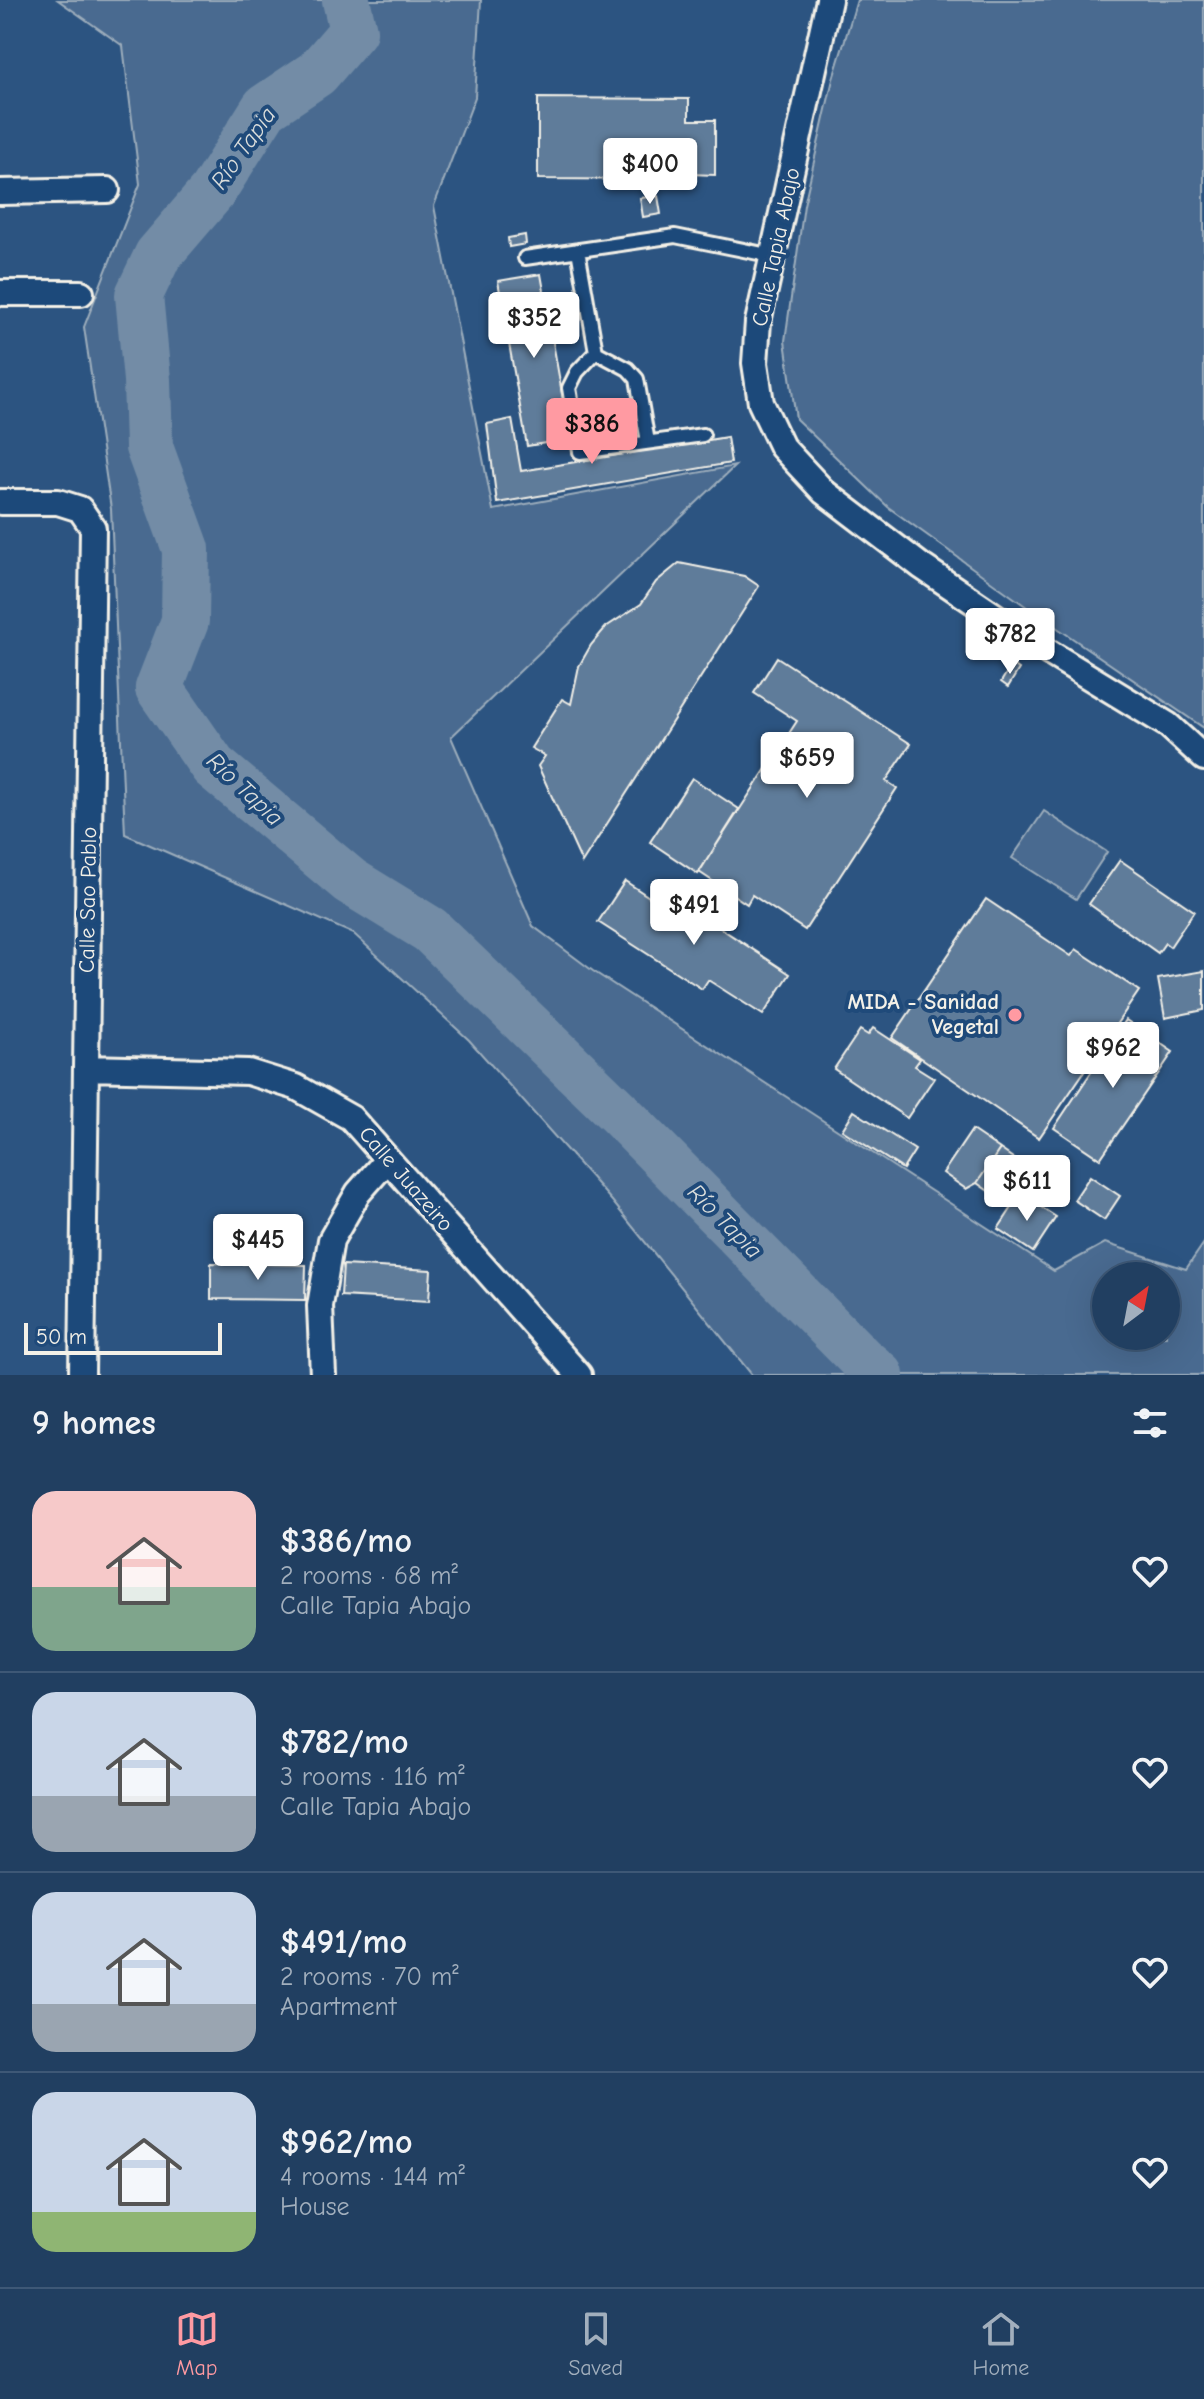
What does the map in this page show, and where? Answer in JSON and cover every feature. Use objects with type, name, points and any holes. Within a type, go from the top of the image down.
[{"type":"street","name":"Calle Tapia Abajo","points":[[829,0],[758,322],[755,363],[761,403],[782,447],[824,492],[921,566],[1045,650],[1168,725],[1204,758]]},
{"type":"street","points":[[0,192],[107,190]]},
{"type":"street","points":[[0,293],[81,293]]},
{"type":"street","name":"Calle Sao Pablo","points":[[0,502],[58,502],[80,509],[93,528],[82,1375]]},
{"type":"street","name":"Calle Juazeiro","points":[[86,1068],[248,1072],[296,1087],[351,1118],[579,1375]]},
{"type":"street","points":[[323,1375],[320,1306],[331,1240],[358,1193],[387,1160]]},
{"type":"lane","points":[[525,258],[675,236],[773,256]]},
{"type":"lane","points":[[578,250],[596,352]]},
{"type":"lane","points":[[596,352],[628,369],[637,379],[648,442]]},
{"type":"lane","points":[[596,352],[577,372],[569,388],[580,452],[703,435]]},
{"type":"shaded area","points":[[58,0],[481,0],[475,97],[434,206],[493,510],[735,466],[451,737],[533,926],[593,971],[1054,1271],[1105,1243],[1164,1262],[1092,1262],[1092,1350],[1180,1350],[1180,1267],[1186,1269],[1204,1243],[1204,1375],[752,1375],[612,1201],[469,1040],[354,934],[125,834],[111,509],[84,327],[140,184],[123,46]]},
{"type":"shaded area","points":[[857,0],[1204,0],[1204,728],[1031,610],[888,507],[796,419],[785,341],[804,205],[833,79]]},
{"type":"shaded area","points":[[1044,811],[1107,852],[1076,899],[1012,858]]},
{"type":"building","points":[[538,98],[689,99],[689,120],[715,120],[715,175],[689,174],[689,180],[538,179]]},
{"type":"building","points":[[658,196],[661,214],[643,217],[640,198]]},
{"type":"building","points":[[525,235],[526,244],[509,247],[508,238]]},
{"type":"building","points":[[541,274],[570,439],[527,446],[498,281]]},
{"type":"building","points":[[512,419],[521,471],[727,437],[731,463],[497,503],[487,424]]},
{"type":"building","points":[[679,563],[744,576],[759,586],[582,863],[538,766],[545,756],[531,748],[562,699],[571,704],[579,666],[591,645],[606,627],[641,604],[656,582]]},
{"type":"building","points":[[777,657],[911,744],[886,781],[897,788],[805,930],[752,895],[747,904],[699,872],[797,721],[754,693]]},
{"type":"building","points":[[1012,664],[1019,669],[1008,687],[1001,682]]},
{"type":"building","points":[[692,778],[739,809],[698,874],[650,842]]},
{"type":"building","points":[[1120,860],[1194,911],[1170,947],[1165,943],[1158,953],[1089,904]]},
{"type":"building","points":[[625,881],[666,908],[673,897],[790,974],[763,1015],[708,980],[702,989],[598,922]]},
{"type":"building","name":"MIDA - Sanidad Vegetal","points":[[986,899],[1071,956],[1076,949],[1139,991],[1039,1138],[892,1038]]},
{"type":"building","points":[[1204,971],[1204,1010],[1165,1018],[1158,979]]},
{"type":"building","points":[[1126,1020],[1173,1052],[1100,1159],[1054,1128]]},
{"type":"building","points":[[873,1028],[920,1059],[915,1066],[934,1078],[907,1118],[834,1069],[860,1030],[868,1035]]},
{"type":"building","points":[[854,1111],[915,1150],[903,1169],[842,1130]]},
{"type":"building","points":[[972,1130],[1000,1149],[977,1183],[966,1189],[943,1173]]},
{"type":"building","points":[[1000,1149],[1033,1172],[1010,1206],[977,1183]]},
{"type":"building","points":[[1090,1176],[1120,1196],[1104,1220],[1074,1200]]},
{"type":"building","points":[[1021,1194],[1056,1217],[1033,1252],[998,1229]]},
{"type":"building","points":[[211,1263],[306,1265],[305,1300],[211,1299]]},
{"type":"building","points":[[343,1265],[431,1270],[429,1301],[341,1296]]},
{"type":"waterway","name":"Río Tapia","points":[[346,0],[353,31],[317,73],[265,108],[212,192],[158,255],[139,295],[147,380],[149,447],[186,549],[185,621],[159,688],[213,766],[350,881],[430,930],[618,1112],[880,1375]]},
{"type":"place","name":"MIDA - Sanidad Vegetal","points":[[1015,1015]]}]
